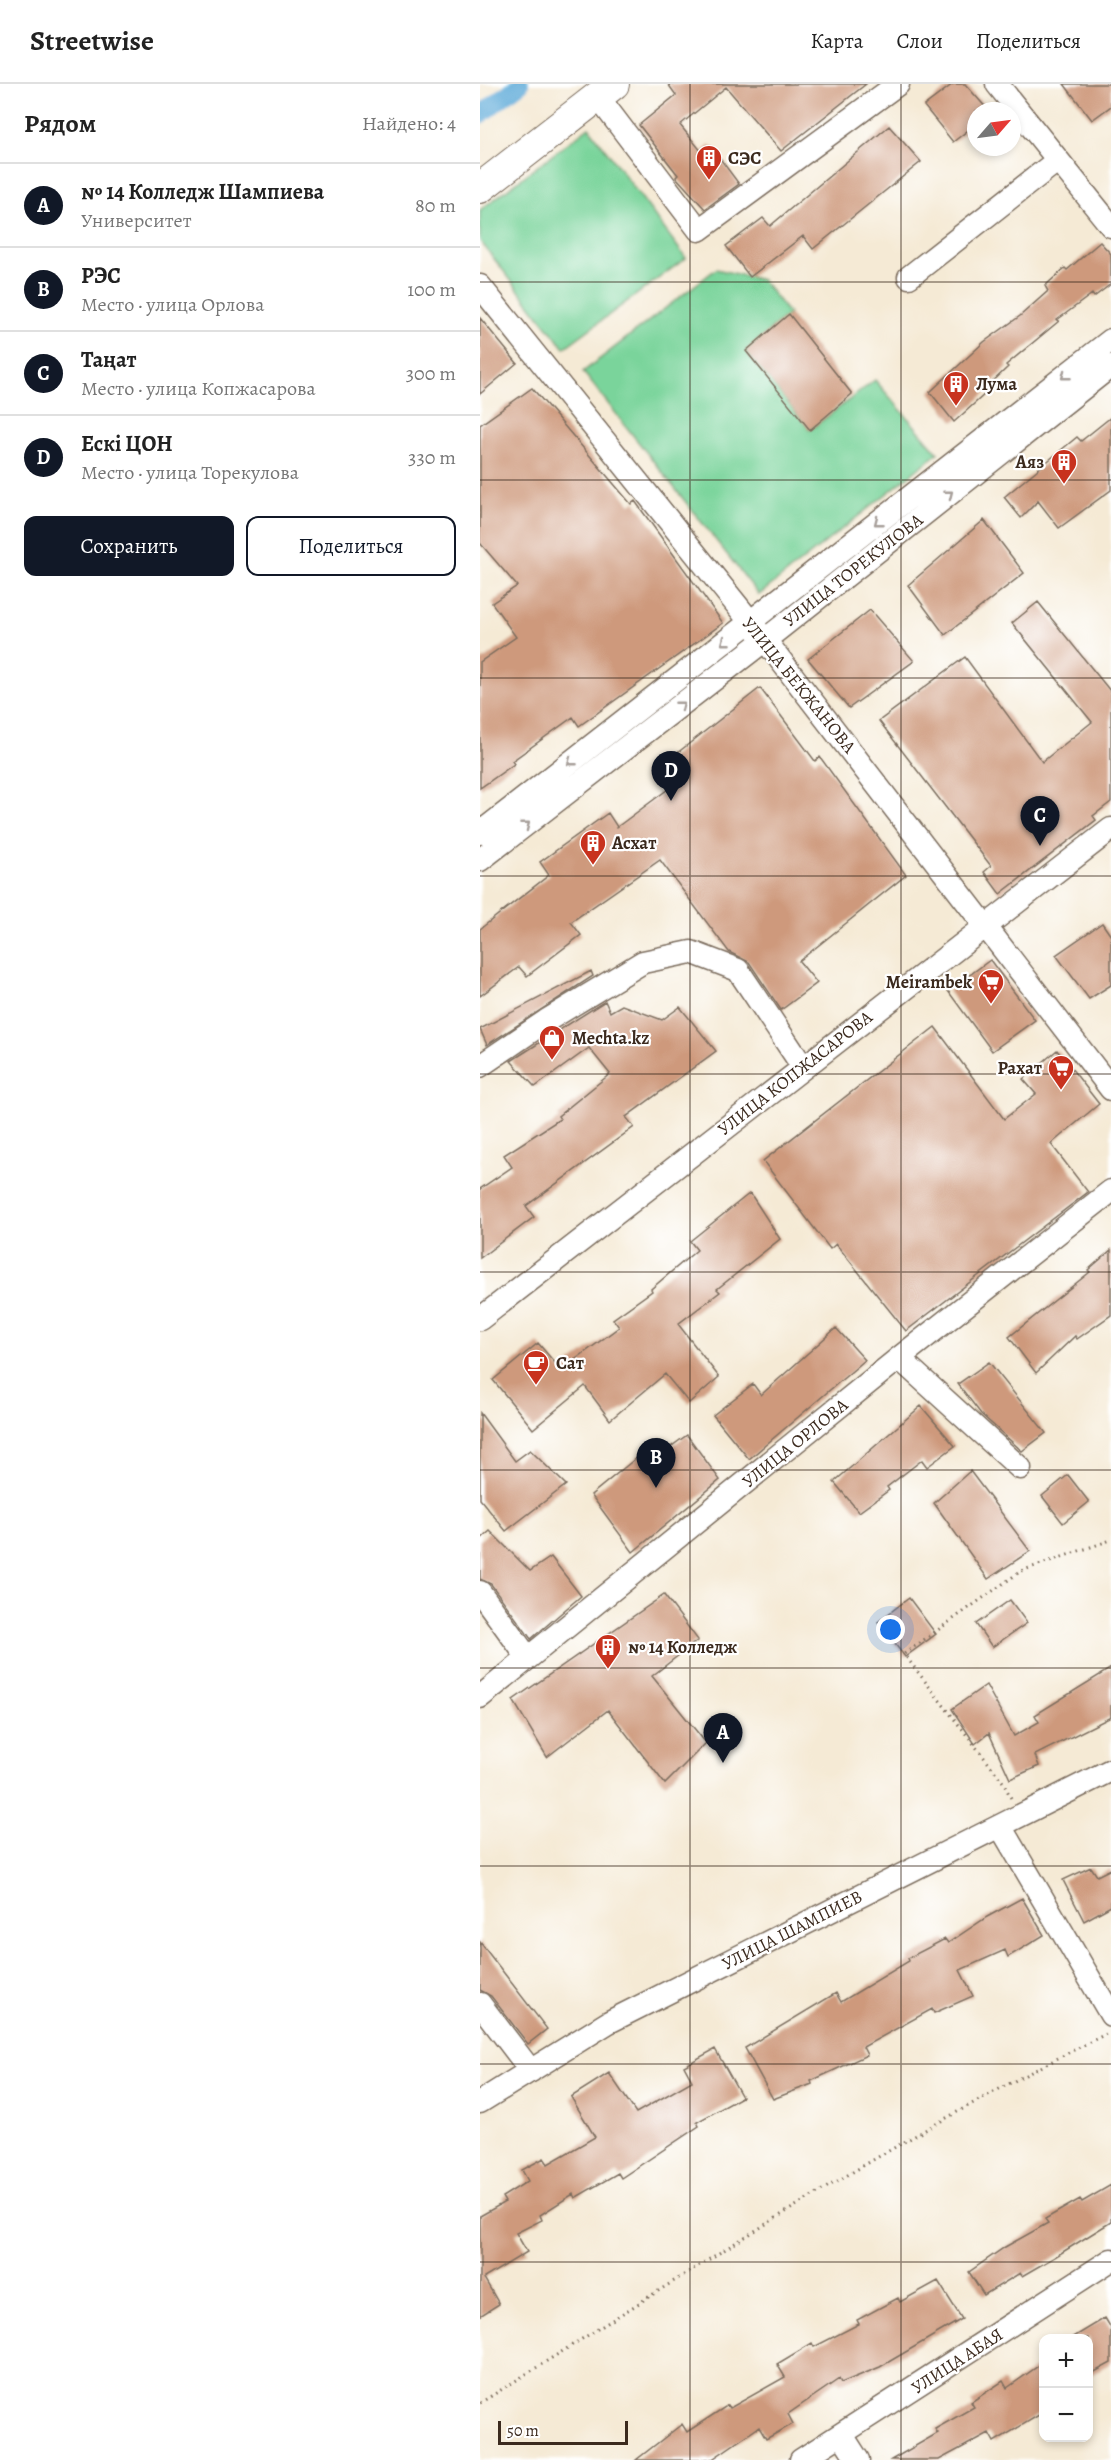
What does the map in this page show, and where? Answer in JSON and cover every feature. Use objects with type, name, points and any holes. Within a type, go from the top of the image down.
[{"type":"main road","points":[[480,188],[606,90]]},
{"type":"street","points":[[606,90],[699,230],[898,84]]},
{"type":"street","points":[[997,84],[1111,226]]},
{"type":"street","points":[[909,278],[1058,160]]},
{"type":"street","name":"УЛИЦА БЕКЖАНОВА","points":[[480,286],[749,623],[765,640],[1111,1089]]},
{"type":"street","name":"УЛИЦА ТОРЕКУЛОВА","points":[[480,833],[1111,340]]},
{"type":"street","name":"УЛИЦА ТОРЕКУЛОВА","points":[[480,860],[765,640],[1111,366]]},
{"type":"street","name":"УЛИЦА КОПЖАСАРОВА","points":[[480,1319],[802,1066],[1111,829]]},
{"type":"street","points":[[480,1066],[546,1021],[643,962],[691,952],[738,970],[802,1066]]},
{"type":"street","name":"УЛИЦА ОРЛОВА","points":[[480,1697],[899,1358],[1111,1191]]},
{"type":"street","points":[[899,1358],[1020,1468]]},
{"type":"street","points":[[480,1592],[528,1658]]},
{"type":"street","name":"УЛИЦА ШАМПИЕВ","points":[[480,2102],[609,2022],[1111,1770]]},
{"type":"street","points":[[1010,1821],[1111,2015]]},
{"type":"street","points":[[480,2004],[531,2071]]},
{"type":"street","name":"УЛИЦА АБАЯ","points":[[801,2460],[1111,2260]]},
{"type":"street","points":[[842,2435],[858,2460]]},
{"type":"path","points":[[1010,1821],[1003,1782],[904,1654],[1021,1571],[1111,1540]]},
{"type":"path","points":[[480,2403],[826,2187],[1051,2061],[1111,2031]]},
{"type":"green space","points":[[589,127],[686,258],[564,348],[480,241],[480,210]]},
{"type":"green space","points":[[716,269],[762,280],[789,314],[746,351],[810,430],[875,380],[938,453],[759,595],[583,372]]},
{"type":"building","points":[[668,84],[866,84],[781,151],[726,87],[680,125],[702,152],[710,145],[739,184],[705,209],[676,177],[678,175],[639,125],[676,95]]},
{"type":"building","points":[[953,84],[965,84],[981,102],[967,102],[967,131],[953,142],[924,106]]},
{"type":"building","points":[[1064,84],[1111,84],[1111,106],[1092,120]]},
{"type":"building","points":[[889,126],[921,162],[813,249],[803,236],[750,277],[726,246],[763,218],[770,226]]},
{"type":"building","points":[[1100,242],[1111,254],[1111,284],[1094,297],[1092,294],[1057,320],[1059,321],[1006,365],[1008,367],[983,391],[986,393],[954,422],[930,392],[984,342],[1020,316],[1048,291],[1045,286],[1065,268],[1067,270]]},
{"type":"building","points":[[789,314],[852,394],[810,430],[746,351]]},
{"type":"building","points":[[480,318],[517,363],[480,394]]},
{"type":"building","points":[[532,388],[631,504],[635,501],[723,623],[579,726],[573,717],[512,761],[514,764],[480,788],[480,662],[516,637],[492,603],[517,586],[480,543],[480,425]]},
{"type":"building","name":"Аяз","points":[[1111,417],[1111,490],[1059,528],[1038,501],[1021,518],[1004,497],[1077,437],[1081,441]]},
{"type":"building","points":[[984,520],[1024,573],[945,635],[908,585]]},
{"type":"building","points":[[1038,602],[1111,692],[1111,802],[1093,816],[1096,820],[1000,894],[984,872],[991,866],[879,721],[965,657],[1042,762],[1092,722],[1012,623]]},
{"type":"building","points":[[870,610],[914,661],[849,708],[808,659]]},
{"type":"building","points":[[760,688],[815,761],[820,757],[906,875],[799,961],[817,983],[781,1010],[749,962],[729,952],[660,860],[571,922],[581,935],[527,976],[519,967],[480,996],[480,929],[549,875],[540,862],[608,813],[617,827],[683,778],[667,761]]},
{"type":"building","points":[[1102,923],[1111,936],[1111,985],[1089,999],[1056,955]]},
{"type":"building","name":"Meirambek","points":[[990,960],[1035,1020],[992,1051],[948,991]]},
{"type":"building","points":[[591,971],[593,976],[487,1045],[480,1029]]},
{"type":"building","points":[[605,1001],[610,1012],[622,1005],[662,1020],[680,1007],[716,1051],[626,1117],[634,1127],[526,1206],[534,1217],[480,1258],[480,1189],[512,1167],[504,1155],[560,1119],[558,1116],[610,1074],[589,1048],[535,1087],[511,1061]]},
{"type":"building","points":[[935,1027],[1004,1119],[1036,1094],[1023,1079],[1057,1050],[1099,1104],[1051,1144],[1088,1192],[906,1331],[836,1244],[830,1249],[763,1161]]},
{"type":"building","points":[[750,1193],[780,1239],[717,1289],[720,1292],[678,1324],[719,1377],[689,1403],[665,1374],[610,1420],[585,1386],[533,1429],[493,1380],[538,1343],[561,1370],[619,1327],[613,1319],[652,1291],[651,1289],[697,1250],[690,1241]]},
{"type":"building","points":[[1111,1250],[1111,1315],[1077,1339],[1075,1336],[1036,1373],[1009,1337],[1090,1272],[1088,1270]]},
{"type":"building","points":[[836,1328],[865,1360],[749,1459],[713,1415],[753,1384],[761,1395]]},
{"type":"building","points":[[989,1362],[1046,1433],[1022,1451],[981,1414],[958,1384]]},
{"type":"building","points":[[921,1406],[955,1446],[927,1467],[922,1460],[887,1487],[889,1490],[859,1512],[834,1482]]},
{"type":"building","points":[[480,1413],[515,1461],[530,1450],[566,1485],[506,1531],[480,1499]]},
{"type":"building","points":[[687,1435],[720,1480],[633,1552],[591,1495],[657,1441],[665,1451]]},
{"type":"building","points":[[970,1471],[1030,1551],[988,1579],[934,1503]]},
{"type":"building","points":[[1068,1475],[1089,1502],[1063,1523],[1042,1496]]},
{"type":"building","points":[[490,1531],[530,1571],[551,1557],[581,1596],[531,1639],[491,1584],[480,1579],[480,1540]]},
{"type":"building","name":"№ 14 Колледж","points":[[664,1595],[698,1640],[652,1676],[706,1743],[665,1784],[608,1710],[547,1757],[513,1700]]},
{"type":"building","points":[[909,1598],[936,1634],[905,1657],[878,1622]]},
{"type":"building","points":[[1010,1600],[1027,1623],[992,1647],[976,1624]]},
{"type":"building","points":[[1111,1668],[1111,1717],[1035,1755],[1039,1766],[1010,1779],[989,1733],[975,1744],[952,1709],[986,1685],[1014,1736],[1039,1722],[1035,1715]]},
{"type":"building","points":[[1091,1867],[1097,1876],[1111,1869],[1111,1906],[1084,1921],[1063,1880]]},
{"type":"building","points":[[1022,1898],[1044,1935],[1008,1957],[1005,1950],[960,1970],[973,1996],[934,2013],[932,2009],[863,2047],[867,2055],[811,2081],[812,2084],[773,2099],[745,2048],[836,1993],[841,2002],[909,1961],[908,1958],[945,1939],[948,1943],[987,1917]]},
{"type":"building","points":[[480,1942],[547,2029],[528,2044],[491,1996],[480,1990]]},
{"type":"building","points":[[715,2049],[742,2097],[697,2122],[699,2126],[621,2178],[618,2173],[575,2198],[573,2194],[540,2215],[542,2220],[516,2233],[527,2252],[484,2278],[499,2304],[480,2316],[480,2216],[505,2202],[502,2197],[528,2181],[522,2170],[544,2158],[548,2164],[595,2137],[571,2097],[609,2073],[636,2113],[692,2081],[684,2066]]},
{"type":"building","points":[[1111,2185],[1111,2222],[1022,2276],[1020,2273],[984,2295],[969,2272],[1005,2247],[1048,2223],[1045,2219],[1080,2199],[1082,2202]]},
{"type":"building","points":[[938,2281],[962,2319],[880,2367],[841,2383],[839,2379],[788,2414],[793,2424],[766,2439],[759,2427],[711,2460],[636,2460],[682,2424],[687,2432],[728,2405],[730,2408],[785,2377],[777,2364],[812,2343],[814,2347],[859,2324],[857,2320],[898,2298],[900,2302]]},
{"type":"building","points":[[1105,2318],[1111,2328],[1111,2363],[1093,2373],[1093,2334],[1079,2334]]},
{"type":"building","points":[[1039,2366],[1039,2415],[994,2442],[989,2433],[939,2460],[891,2460],[938,2433],[935,2429],[974,2407],[971,2402],[1003,2381],[1007,2388]]},
{"type":"waterway","points":[[480,115],[520,84]]},
{"type":"place","name":"СЭС","points":[[709,181]]},
{"type":"place","name":"Лума","points":[[956,407]]},
{"type":"place","name":"Аяз","points":[[1064,485]]},
{"type":"place","name":"Ескі ЦОН","points":[[671,801]]},
{"type":"place","name":"Таңат","points":[[1040,846]]},
{"type":"place","name":"Асхат","points":[[593,866]]},
{"type":"place","name":"Meirambek","points":[[991,1005]]},
{"type":"place","name":"Mechta.kz","points":[[552,1061]]},
{"type":"place","name":"Рахат","points":[[1061,1091]]},
{"type":"place","name":"Сат","points":[[536,1386]]},
{"type":"place","name":"РЭС","points":[[656,1488]]},
{"type":"place","name":"№ 14 Колледж","points":[[608,1670]]},
{"type":"place","name":"№ 14 Колледж Шампиева","points":[[723,1763]]}]
